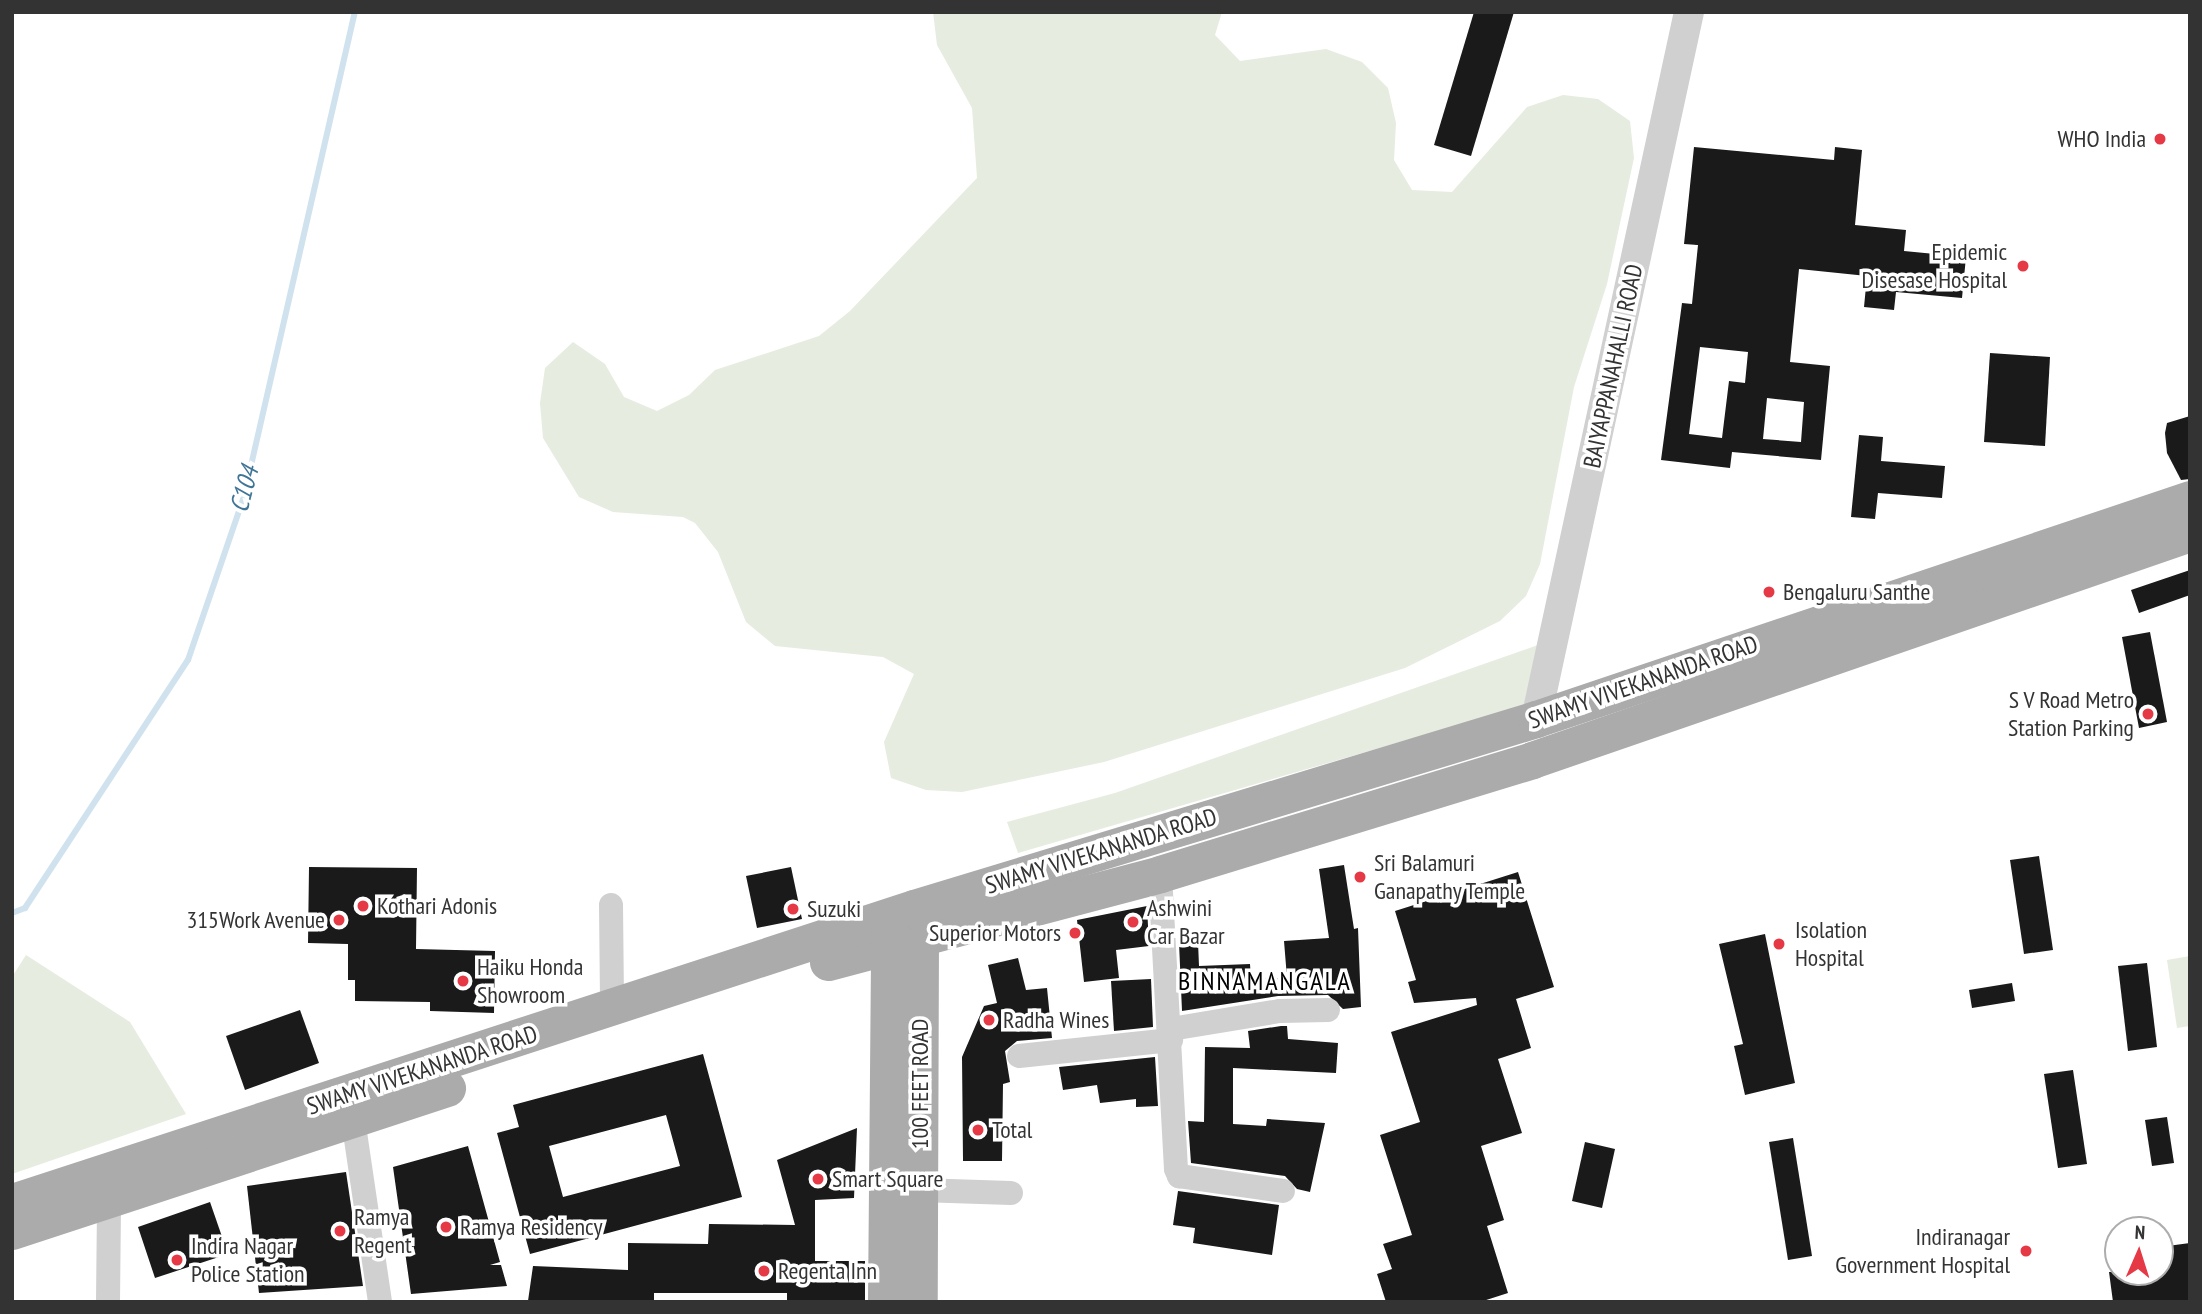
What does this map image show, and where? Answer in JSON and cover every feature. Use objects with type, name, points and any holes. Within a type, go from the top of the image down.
[{"type":"main road","name":"SWAMY VIVEKANANDA ROAD","points":[[12,1231],[353,1119],[903,927],[1536,719],[2190,499]]},
{"type":"main road","name":"SWAMY VIVEKANANDA ROAD","points":[[12,1202],[612,1008],[903,927],[1160,874],[1532,760],[2190,533]]},
{"type":"main road","name":"100 FEET ROAD","points":[[903,927],[919,1190],[919,1302]]},
{"type":"main road","name":"100 FEET ROAD","points":[[886,1302],[903,927]]},
{"type":"street","name":"BAIYAPPANAHALLI ROAD","points":[[1536,719],[1689,12]]},
{"type":"street","points":[[1160,874],[1179,1176],[1283,1191]]},
{"type":"street","points":[[611,905],[612,1008]]},
{"type":"street","points":[[1019,1056],[1171,1035],[1280,1011],[1328,1010]]},
{"type":"street","points":[[353,1119],[380,1302]]},
{"type":"street","points":[[919,1190],[1011,1193]]},
{"type":"street","points":[[108,1302],[109,1200]]},
{"type":"shaded area","points":[[933,12],[1222,12],[1215,35],[1240,61],[1326,49],[1362,62],[1388,88],[1396,123],[1394,160],[1412,190],[1452,192],[1527,107],[1563,95],[1598,99],[1630,121],[1634,158],[1607,284],[1574,387],[1540,564],[1526,596],[1500,621],[1405,668],[1104,762],[962,792],[926,790],[891,778],[884,742],[914,674],[883,657],[775,646],[746,622],[718,552],[695,523],[683,517],[613,512],[579,497],[543,438],[540,403],[545,368],[573,342],[605,364],[624,397],[657,411],[689,395],[715,370],[819,336],[850,311],[977,178],[972,108],[937,45]]},
{"type":"shaded area","points":[[1538,645],[1524,706],[1018,853],[1007,822],[1115,793]]},
{"type":"shaded area","points":[[26,955],[130,1022],[186,1114],[12,1174],[12,977]]},
{"type":"shaded area","points":[[2190,956],[2190,1026],[2177,1028],[2167,960]]},
{"type":"building","points":[[1474,12],[1514,12],[1471,156],[1434,145]]},
{"type":"building","points":[[1694,147],[1834,160],[1835,147],[1862,150],[1855,225],[1906,230],[1904,251],[1966,257],[1962,298],[1896,292],[1894,310],[1864,307],[1867,276],[1799,269],[1790,362],[1830,366],[1821,460],[1732,452],[1730,468],[1661,460],[1682,303],[1692,304],[1698,245],[1684,244]],"holes":[[[1700,347],[1748,352],[1745,383],[1729,381],[1722,438],[1689,434]],[[1767,398],[1804,402],[1801,442],[1763,439]]]},
{"type":"building","points":[[1990,353],[2050,357],[2045,446],[1984,442]]},
{"type":"building","points":[[2190,416],[2190,479],[2181,480],[2167,453],[2165,433],[2167,423]]},
{"type":"building","points":[[1859,435],[1883,437],[1881,461],[1945,466],[1942,498],[1878,493],[1875,519],[1851,517]]},
{"type":"building","points":[[2190,570],[2190,595],[2139,613],[2131,590]]},
{"type":"building","points":[[2150,632],[2167,722],[2139,728],[2122,637]]},
{"type":"building","points":[[2039,856],[2053,950],[2024,954],[2010,860]]},
{"type":"building","points":[[1344,865],[1354,929],[1358,928],[1361,1007],[1343,1009],[1328,995],[1278,996],[1182,1011],[1179,943],[1198,942],[1199,966],[1250,964],[1251,979],[1287,978],[1284,941],[1329,938],[1319,869]]},
{"type":"building","name":"Kothari Adonis","points":[[309,867],[417,868],[416,949],[495,951],[494,1013],[430,1011],[430,1002],[355,1001],[355,980],[348,980],[348,944],[308,943]]},
{"type":"building","points":[[791,867],[802,919],[757,928],[746,876]]},
{"type":"building","points":[[1518,872],[1554,987],[1516,999],[1531,1048],[1498,1059],[1522,1133],[1481,1146],[1504,1220],[1487,1226],[1508,1293],[1480,1302],[1386,1302],[1377,1274],[1392,1269],[1383,1244],[1412,1235],[1380,1135],[1420,1122],[1391,1032],[1477,1005],[1476,998],[1414,1003],[1408,982],[1416,980],[1395,911]]},
{"type":"building","points":[[1147,906],[1149,946],[1116,950],[1119,978],[1084,982],[1077,920]]},
{"type":"building","points":[[1765,934],[1795,1083],[1745,1095],[1734,1046],[1743,1044],[1719,944]]},
{"type":"building","points":[[1018,958],[1026,990],[1047,988],[1052,1038],[1017,1041],[1005,1051],[1010,1082],[1003,1084],[1002,1161],[963,1161],[962,1057],[984,1006],[997,1003],[988,965]]},
{"type":"building","points":[[2147,963],[2157,1047],[2128,1051],[2118,966]]},
{"type":"building","points":[[1151,979],[1153,1027],[1114,1031],[1111,981]]},
{"type":"building","points":[[2012,983],[2015,1001],[1972,1008],[1969,990]]},
{"type":"building","points":[[300,1010],[319,1063],[245,1090],[226,1036]]},
{"type":"building","points":[[1287,1026],[1288,1039],[1338,1043],[1336,1073],[1233,1068],[1233,1124],[1266,1126],[1267,1119],[1325,1123],[1310,1192],[1297,1189],[1285,1176],[1191,1163],[1188,1121],[1204,1122],[1205,1047],[1250,1048],[1248,1031]]},
{"type":"building","points":[[703,1054],[742,1197],[530,1254],[497,1133],[519,1127],[513,1105]],"holes":[[[666,1115],[680,1166],[563,1197],[549,1146]]]},
{"type":"building","points":[[1155,1057],[1158,1106],[1136,1107],[1136,1099],[1100,1103],[1097,1085],[1063,1090],[1059,1067]]},
{"type":"building","points":[[2073,1070],[2087,1164],[2058,1168],[2044,1074]]},
{"type":"building","points":[[2167,1117],[2174,1163],[2152,1166],[2145,1120]]},
{"type":"building","points":[[857,1128],[854,1198],[815,1200],[815,1261],[865,1261],[865,1302],[787,1302],[787,1293],[654,1293],[654,1301],[528,1301],[533,1266],[628,1270],[628,1243],[708,1244],[709,1224],[795,1225],[777,1160]]},
{"type":"building","points":[[1793,1138],[1812,1256],[1788,1260],[1769,1142]]},
{"type":"building","points":[[1585,1142],[1615,1149],[1602,1208],[1572,1201]]},
{"type":"building","name":"Ramya Residency","points":[[468,1146],[500,1262],[490,1265],[501,1265],[507,1286],[411,1294],[393,1167]]},
{"type":"building","points":[[346,1172],[363,1286],[259,1293],[247,1186]]},
{"type":"building","points":[[1178,1191],[1279,1205],[1272,1255],[1193,1243],[1195,1228],[1173,1225]]},
{"type":"building","points":[[210,1202],[228,1254],[155,1278],[138,1227]]},
{"type":"building","points":[[2190,1243],[2190,1302],[2113,1302],[2111,1286],[2174,1286],[2174,1245]]},
{"type":"waterway","name":"C104","points":[[12,913],[25,908],[188,660],[244,496],[355,12]]},
{"type":"place","name":"WHO India","points":[[2160,139]]},
{"type":"place","name":"Epidemic Disesase Hospital","points":[[2023,266]]},
{"type":"place","name":"Bengaluru Santhe","points":[[1769,592]]},
{"type":"place","name":"S V Road Metro Station Parking","points":[[2148,714]]},
{"type":"place","name":"Sri Balamuri Ganapathy Temple","points":[[1360,877]]},
{"type":"place","name":"Kothari Adonis","points":[[363,906]]},
{"type":"place","name":"Suzuki","points":[[793,909]]},
{"type":"place","name":"315Work Avenue","points":[[339,920]]},
{"type":"place","name":"Ashwini Car Bazar","points":[[1133,922]]},
{"type":"place","name":"Superior Motors","points":[[1075,933]]},
{"type":"place","name":"Isolation Hospital","points":[[1779,944]]},
{"type":"place","name":"Haiku Honda Showroom","points":[[463,981]]},
{"type":"place","name":"Radha Wines","points":[[989,1020]]},
{"type":"place","name":"Total","points":[[978,1130]]},
{"type":"place","name":"Smart Square","points":[[818,1179]]},
{"type":"place","name":"Ramya Residency","points":[[446,1227]]},
{"type":"place","name":"Ramya Regent","points":[[340,1231]]},
{"type":"place","name":"Indiranagar Government Hospital","points":[[2026,1251]]},
{"type":"place","name":"Indira Nagar Police Station","points":[[177,1260]]},
{"type":"place","name":"Regenta Inn","points":[[764,1271]]},
{"type":"district","name":"BINNAMANGALA","points":[[1265,981]]}]
